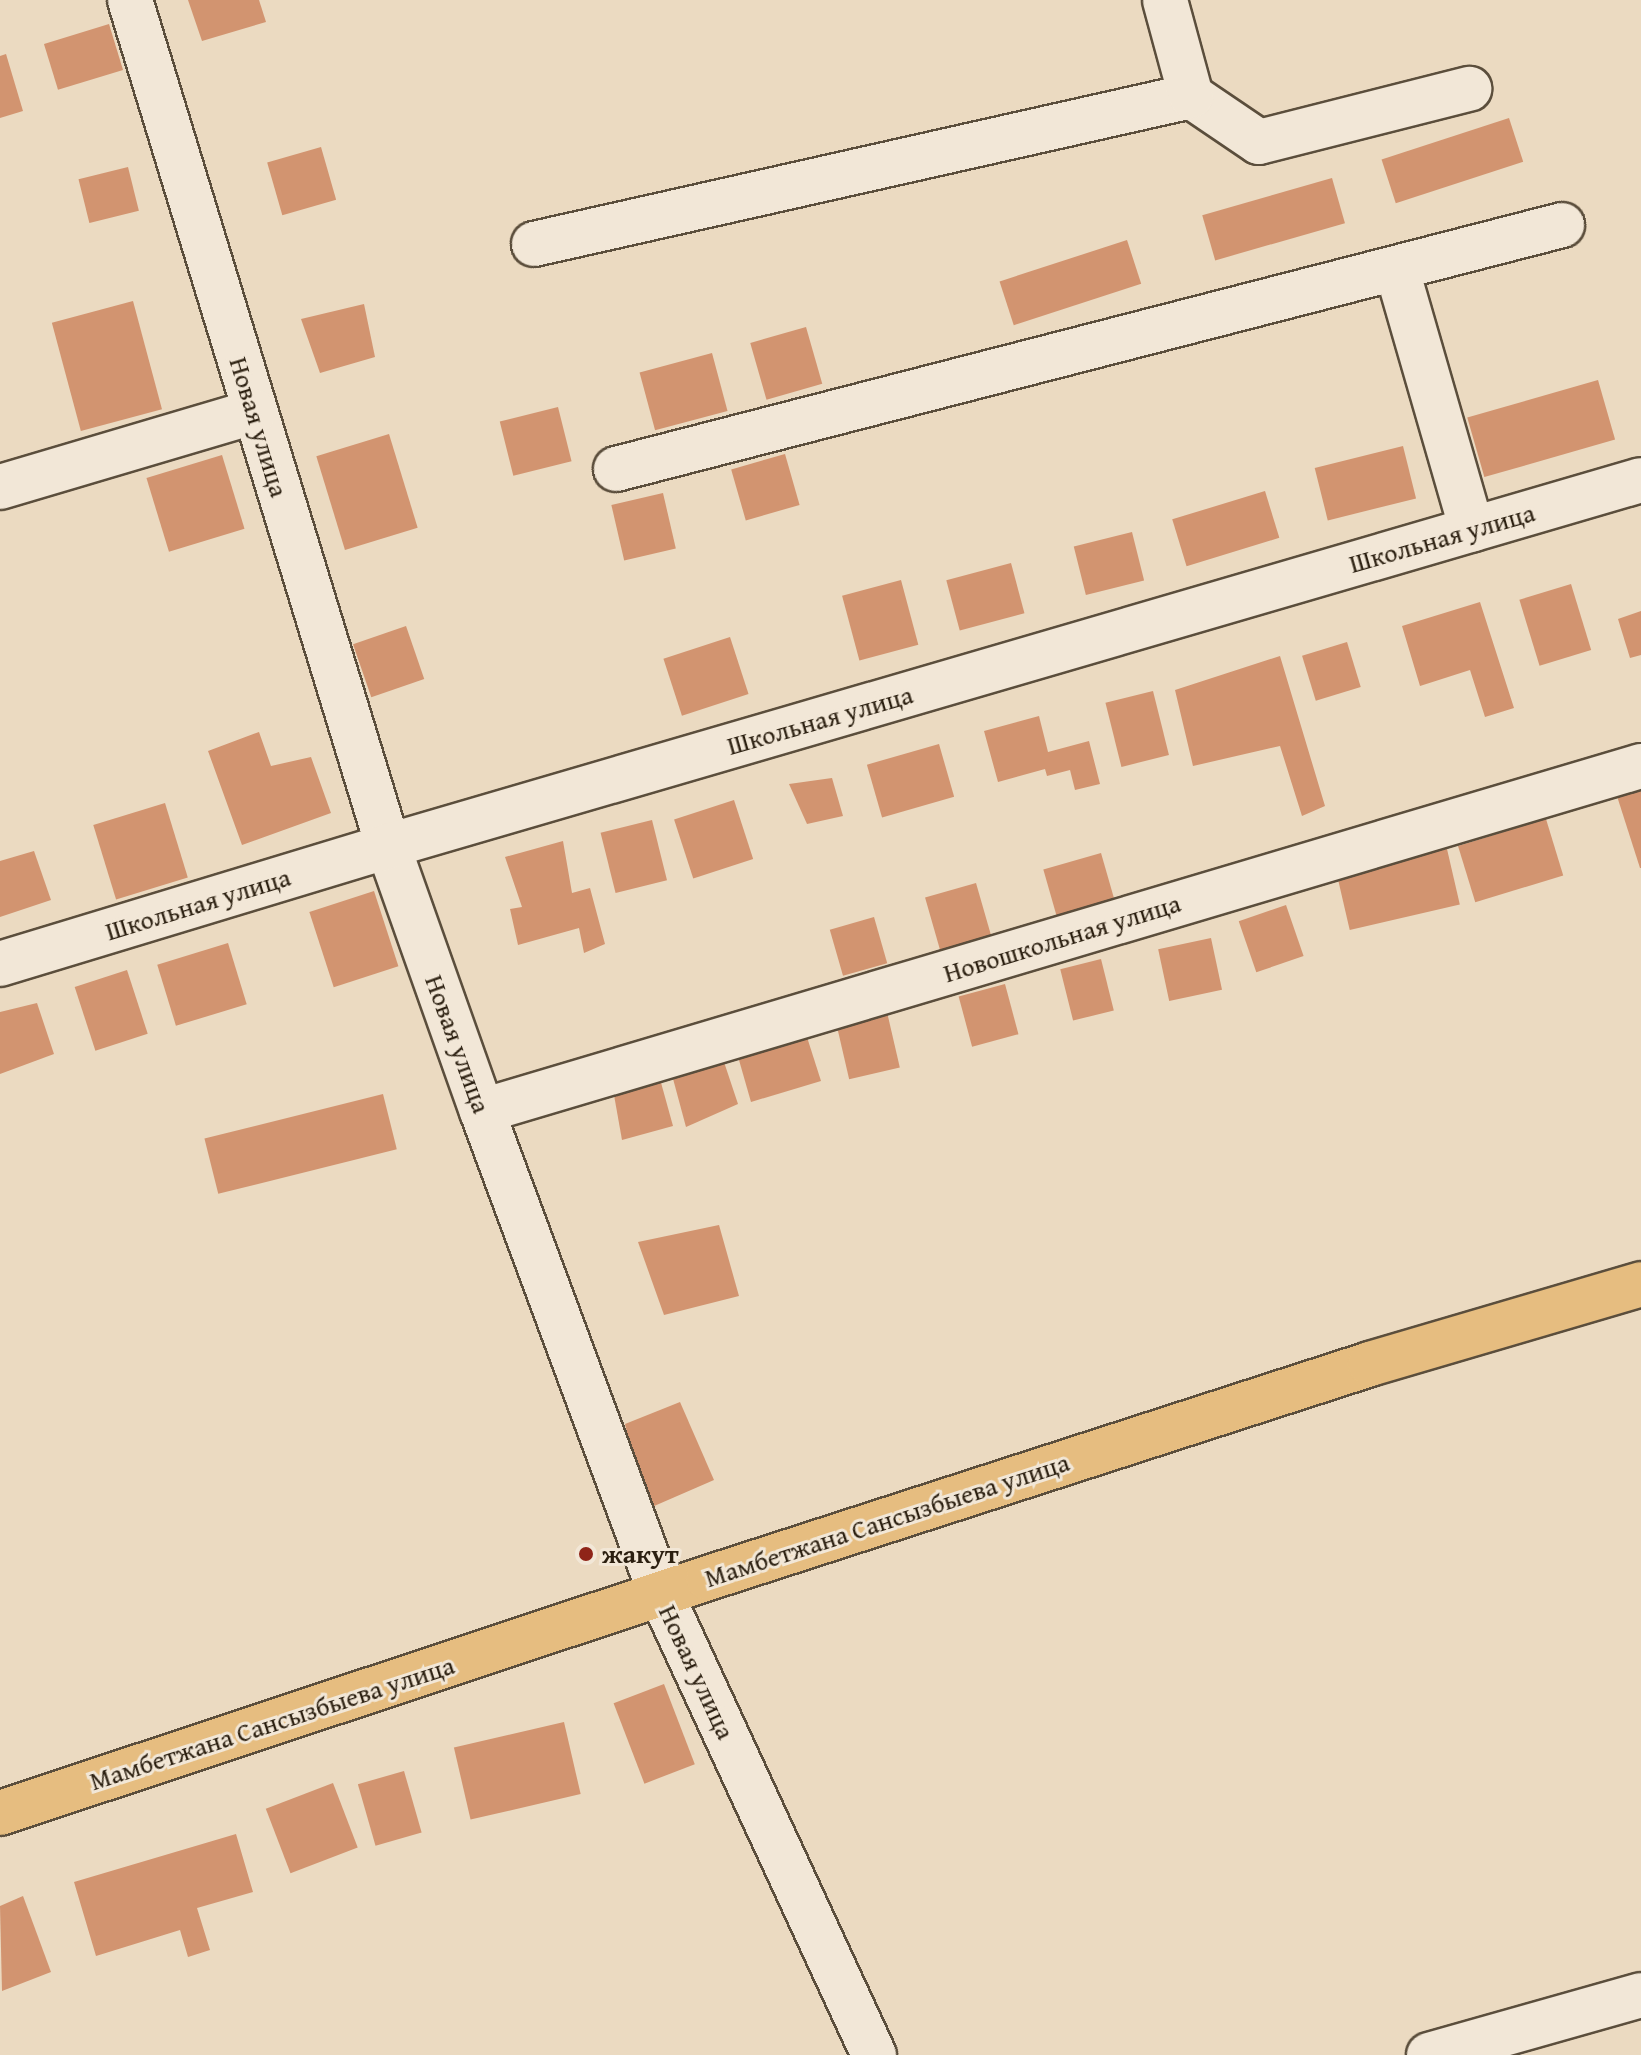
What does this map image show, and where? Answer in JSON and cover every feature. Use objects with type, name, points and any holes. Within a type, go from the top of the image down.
[{"type":"main road","name":"Мамбетжана Сансызбыева улица","points":[[0,1813],[1370,1364],[1641,1284]]},
{"type":"street","name":"Новая улица","points":[[130,0],[388,846],[482,1111],[661,1594],[874,2055]]},
{"type":"street","points":[[1165,0],[1191,96],[1259,142],[1469,89]]},
{"type":"street","points":[[534,244],[1191,96]]},
{"type":"street","points":[[616,469],[1562,225]]},
{"type":"street","points":[[1397,270],[1472,529]]},
{"type":"street","points":[[0,487],[254,412]]},
{"type":"street","name":"Школьная улица","points":[[0,964],[388,846],[1641,480]]},
{"type":"street","name":"Новошкольная улица","points":[[482,1111],[1641,766]]},
{"type":"street","points":[[1429,2055],[1641,1995]]},
{"type":"building","points":[[188,0],[259,0],[266,22],[202,41]]},
{"type":"building","points":[[109,24],[123,70],[58,90],[44,44]]},
{"type":"building","points":[[6,54],[23,111],[0,118],[0,56]]},
{"type":"building","points":[[1509,118],[1523,162],[1396,203],[1382,159]]},
{"type":"building","points":[[321,147],[336,200],[282,215],[267,162]]},
{"type":"building","points":[[128,167],[139,211],[89,223],[79,179]]},
{"type":"building","points":[[1332,178],[1345,223],[1215,260],[1202,215]]},
{"type":"building","points":[[1127,240],[1141,284],[1014,325],[1000,281]]},
{"type":"building","points":[[133,301],[162,409],[81,431],[52,323]]},
{"type":"building","points":[[364,304],[375,357],[320,373],[301,319]]},
{"type":"building","points":[[806,327],[822,384],[767,400],[750,343]]},
{"type":"building","points":[[712,353],[728,411],[655,430],[640,372]]},
{"type":"building","points":[[1598,380],[1615,440],[1484,477],[1467,417]]},
{"type":"building","points":[[558,407],[572,461],[513,476],[500,422]]},
{"type":"building","points":[[389,434],[418,528],[345,550],[316,456]]},
{"type":"building","points":[[1403,446],[1416,498],[1328,520],[1315,468]]},
{"type":"building","points":[[785,454],[800,505],[746,520],[731,469]]},
{"type":"building","points":[[222,455],[245,529],[169,552],[146,478]]},
{"type":"building","points":[[1265,491],[1279,538],[1187,566],[1172,519]]},
{"type":"building","points":[[663,493],[676,549],[624,560],[611,505]]},
{"type":"building","points":[[1132,532],[1144,581],[1086,595],[1074,547]]},
{"type":"building","points":[[1011,563],[1024,613],[960,631],[946,580]]},
{"type":"building","points":[[901,580],[918,645],[859,661],[842,596]]},
{"type":"building","points":[[1571,584],[1591,650],[1540,666],[1519,600]]},
{"type":"building","points":[[1480,602],[1514,708],[1485,717],[1470,670],[1420,686],[1402,626]]},
{"type":"building","points":[[1641,611],[1641,655],[1630,658],[1618,619]]},
{"type":"building","points":[[406,626],[424,679],[371,697],[353,644]]},
{"type":"building","points":[[730,637],[749,694],[682,716],[663,659]]},
{"type":"building","points":[[1347,642],[1361,687],[1316,701],[1302,656]]},
{"type":"building","points":[[1280,656],[1325,806],[1302,816],[1280,746],[1193,766],[1175,690]]},
{"type":"building","points":[[1153,691],[1169,755],[1121,767],[1105,703]]},
{"type":"building","points":[[1039,716],[1048,752],[1089,741],[1100,784],[1075,790],[1070,770],[1047,776],[1045,769],[998,782],[984,731]]},
{"type":"building","points":[[259,732],[271,766],[311,757],[331,813],[242,845],[208,751]]},
{"type":"building","points":[[939,744],[954,797],[882,818],[867,765]]},
{"type":"building","points":[[832,778],[843,816],[807,824],[789,784]]},
{"type":"building","points":[[1641,785],[1641,868],[1640,868],[1616,793]]},
{"type":"building","points":[[734,800],[753,859],[693,878],[674,819]]},
{"type":"building","points":[[165,803],[188,878],[116,900],[93,825]]},
{"type":"building","points":[[1546,819],[1563,875],[1475,902],[1458,846]]},
{"type":"building","points":[[652,820],[667,880],[616,893],[601,833]]},
{"type":"building","points":[[563,841],[572,893],[590,888],[605,944],[584,953],[579,928],[518,945],[510,909],[522,907],[505,857]]},
{"type":"building","points":[[1447,849],[1460,905],[1350,930],[1337,874]]},
{"type":"building","points":[[34,851],[51,900],[0,917],[0,861]]},
{"type":"building","points":[[1101,853],[1116,906],[1058,922],[1043,870]]},
{"type":"building","points":[[976,883],[991,936],[940,950],[925,898]]},
{"type":"building","points":[[374,891],[398,966],[334,987],[309,912]]},
{"type":"building","points":[[1286,905],[1304,956],[1256,972],[1239,921]]},
{"type":"building","points":[[874,917],[887,963],[843,976],[830,930]]},
{"type":"building","points":[[1211,938],[1222,990],[1169,1001],[1158,949]]},
{"type":"building","points":[[228,943],[247,1004],[176,1026],[157,965]]},
{"type":"building","points":[[1101,959],[1114,1010],[1073,1021],[1060,969]]},
{"type":"building","points":[[127,970],[148,1034],[95,1051],[75,987]]},
{"type":"building","points":[[1005,984],[1018,1034],[972,1047],[959,996]]},
{"type":"building","points":[[37,1003],[54,1054],[0,1074],[0,1012]]},
{"type":"building","points":[[887,1012],[900,1068],[849,1079],[836,1024]]},
{"type":"building","points":[[806,1034],[821,1081],[751,1102],[735,1046]]},
{"type":"building","points":[[723,1059],[738,1104],[686,1127],[672,1075]]},
{"type":"building","points":[[660,1079],[673,1126],[622,1140],[614,1095]]},
{"type":"building","points":[[383,1094],[397,1149],[218,1194],[204,1139]]},
{"type":"building","points":[[719,1225],[739,1296],[664,1315],[638,1242]]},
{"type":"building","points":[[680,1402],[714,1480],[645,1510],[625,1424]]},
{"type":"building","points":[[664,1684],[695,1764],[644,1784],[614,1703]]},
{"type":"building","points":[[564,1722],[581,1794],[471,1820],[454,1747]]},
{"type":"building","points":[[404,1771],[422,1833],[376,1846],[358,1784]]},
{"type":"building","points":[[333,1783],[358,1847],[291,1873],[266,1809]]},
{"type":"building","points":[[236,1834],[253,1892],[197,1908],[210,1950],[188,1957],[180,1930],[96,1956],[74,1882]]},
{"type":"building","points":[[23,1896],[51,1972],[2,1991],[0,1906]]},
{"type":"place","name":"жакут","points":[[586,1554]]}]
